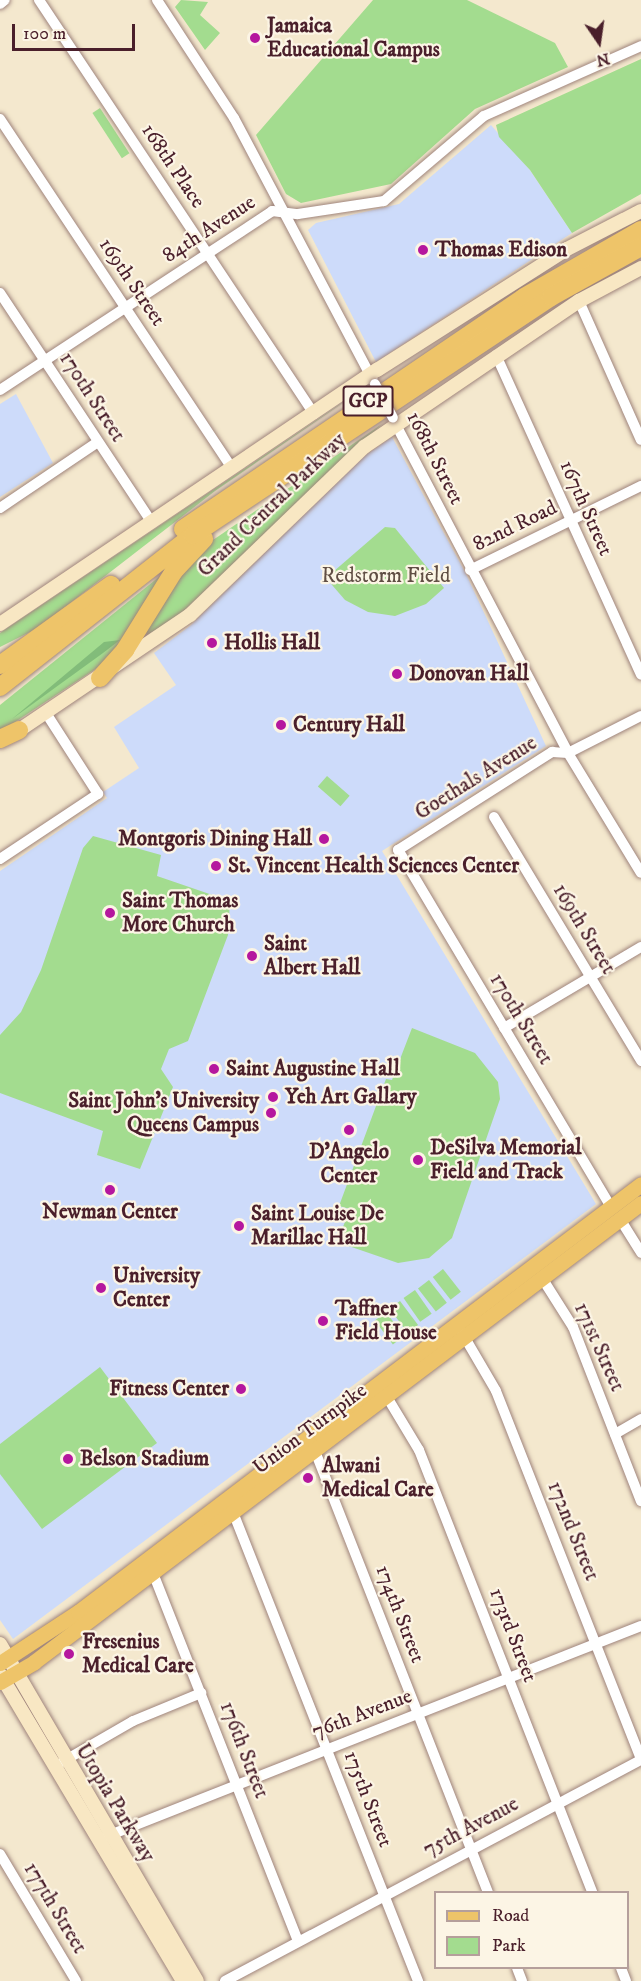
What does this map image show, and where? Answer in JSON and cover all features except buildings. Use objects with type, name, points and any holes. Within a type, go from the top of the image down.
[{"type":"highway","name":"Grand Central Parkway","points":[[0,665],[316,436],[549,281],[641,231]]},
{"type":"highway","name":"Grand Central Parkway","points":[[0,687],[193,535],[551,297],[641,248]]},
{"type":"highway","points":[[100,678],[125,650],[174,571],[233,510]]},
{"type":"highway","points":[[0,651],[51,627]]},
{"type":"highway","points":[[0,741],[19,729]]},
{"type":"main road","name":"Grand Central Parkway","points":[[0,624],[232,468],[314,414],[372,380],[567,249],[641,211]]},
{"type":"main road","name":"Grand Central Parkway","points":[[19,729],[100,678],[190,615],[364,447],[395,422],[579,301],[641,268]]},
{"type":"main road","name":"Union Turnpike","points":[[5,1677],[153,1573],[387,1397],[460,1330],[542,1278],[616,1213],[641,1184]]},
{"type":"main road","name":"Union Turnpike","points":[[2,1655],[78,1612],[226,1498],[460,1330],[616,1213],[641,1203]]},
{"type":"main road","name":"Utopia Parkway","points":[[2,1655],[5,1677],[196,1981]]},
{"type":"main road","name":"Utopia Parkway","points":[[104,1837],[183,1981]]},
{"type":"street","points":[[0,4],[5,0]]},
{"type":"street","name":"168th Place","points":[[39,0],[314,414]]},
{"type":"street","name":"168th Street","points":[[157,0],[234,118],[568,753],[641,873]]},
{"type":"street","name":"84th Avenue","points":[[0,390],[272,211],[284,213],[384,201],[484,116],[641,46]]},
{"type":"street","name":"169th Street","points":[[0,119],[232,468]]},
{"type":"street","name":"170th Street","points":[[0,293],[152,523]]},
{"type":"street","points":[[579,301],[641,440]]},
{"type":"street","name":"167th Street","points":[[496,355],[641,675]]},
{"type":"street","points":[[0,508],[98,442]]},
{"type":"street","name":"82nd Road","points":[[470,570],[641,486]]},
{"type":"street","points":[[0,859],[98,794],[46,713]]},
{"type":"street","name":"Goethals Avenue","points":[[398,850],[552,752],[568,753],[641,716]]},
{"type":"street","name":"169th Street","points":[[494,817],[641,1061]]},
{"type":"street","name":"170th Street","points":[[398,850],[641,1253]]},
{"type":"street","points":[[504,1028],[641,946]]},
{"type":"street","name":"171st Street","points":[[542,1278],[573,1328],[641,1501]]},
{"type":"street","name":"172nd Street","points":[[460,1330],[496,1391],[641,1760]]},
{"type":"street","name":"173rd Street","points":[[387,1397],[419,1450],[591,1891]]},
{"type":"street","points":[[615,1434],[641,1419]]},
{"type":"street","name":"174th Street","points":[[315,1451],[487,1891]]},
{"type":"street","name":"175th Street","points":[[226,1498],[418,1981]]},
{"type":"street","name":"176th Street","points":[[153,1573],[298,1942]]},
{"type":"street","name":"76th Avenue","points":[[104,1837],[641,1626]]},
{"type":"street","points":[[60,1764],[133,1720],[201,1693]]},
{"type":"street","name":"75th Avenue","points":[[225,1981],[641,1760]]},
{"type":"street","name":"177th Street","points":[[0,1854],[76,1981]]},
{"type":"shaded area","points":[[491,125],[530,170],[572,233],[376,362],[308,230],[316,223],[399,204]]},
{"type":"shaded area","points":[[16,394],[53,463],[0,497],[0,404]]},
{"type":"shaded area","name":"Saint John's University Queens Campus","points":[[392,437],[466,574],[546,746],[382,851],[596,1204],[13,1639],[0,1620],[0,871],[107,798],[103,792],[139,768],[114,727],[176,685],[154,653],[191,625],[363,457]]},
{"type":"green space","points":[[181,0],[208,2],[200,15],[220,33],[205,50],[175,7]]},
{"type":"green space","points":[[373,0],[467,0],[555,43],[568,67],[475,109],[391,184],[301,203],[286,194],[256,135]]},
{"type":"green space","points":[[641,59],[641,194],[572,233],[530,170],[499,137],[496,125]]},
{"type":"green space","points":[[100,108],[129,153],[122,158],[92,113]]},
{"type":"green space","points":[[363,389],[215,491],[38,628],[0,647],[0,633]]},
{"type":"green space","points":[[382,424],[175,619],[147,635],[145,629],[197,551]]},
{"type":"green space","name":"Redstorm Field","points":[[385,527],[395,528],[444,588],[426,604],[395,616],[368,612],[345,600],[326,578]]},
{"type":"green space","points":[[175,564],[135,629],[106,662],[0,732],[0,705]]},
{"type":"green space","points":[[120,640],[103,653],[12,719],[104,642]]},
{"type":"green space","points":[[327,776],[350,796],[340,806],[318,787]]},
{"type":"green space","points":[[93,836],[161,855],[157,876],[230,901],[228,935],[188,1041],[169,1049],[161,1069],[173,1087],[140,1169],[97,1155],[103,1131],[0,1093],[0,1035],[21,1012],[41,970],[83,848]]},
{"type":"green space","name":"DeSilva Memorial Field and Track","points":[[412,1028],[475,1053],[498,1082],[500,1099],[452,1238],[429,1258],[398,1263],[337,1242],[350,1209],[339,1206],[386,1079],[392,1080]]},
{"type":"green space","points":[[443,1269],[461,1292],[451,1300],[433,1277]]},
{"type":"green space","points":[[429,1280],[447,1303],[436,1311],[418,1289]]},
{"type":"green space","points":[[415,1290],[432,1314],[420,1322],[404,1298]]},
{"type":"green space","points":[[400,1301],[418,1325],[408,1333],[390,1309]]},
{"type":"green space","points":[[386,1312],[404,1336],[393,1344],[375,1320]]},
{"type":"green space","name":"Belson Stadium","points":[[100,1367],[157,1443],[42,1529],[0,1474],[0,1444]]},
{"type":"place","name":"Jamaica Educational Campus","points":[[255,38]]},
{"type":"place","name":"Thomas Edison","points":[[423,250]]},
{"type":"place","name":"Hollis Hall","points":[[212,643]]},
{"type":"place","name":"Donovan Hall","points":[[397,674]]},
{"type":"place","name":"Century Hall","points":[[281,725]]},
{"type":"place","name":"Montgoris Dining Hall","points":[[324,839]]},
{"type":"place","name":"St. Vincent Health Sciences Center","points":[[216,866]]},
{"type":"place","name":"Saint Thomas More Church","points":[[110,913]]},
{"type":"place","name":"Saint Albert Hall","points":[[252,956]]},
{"type":"place","name":"Saint Augustine Hall","points":[[214,1069]]},
{"type":"place","name":"Yeh Art Gallary","points":[[273,1097]]},
{"type":"place","name":"Saint John's University Queens Campus","points":[[271,1113]]},
{"type":"place","name":"D'Angelo Center","points":[[349,1130]]},
{"type":"place","name":"DeSilva Memorial Field and Track","points":[[418,1160]]},
{"type":"place","name":"Newman Center","points":[[110,1190]]},
{"type":"place","name":"Saint Louise De Marillac Hall","points":[[239,1226]]},
{"type":"place","name":"University Center","points":[[101,1288]]},
{"type":"place","name":"Taffner Field House","points":[[323,1321]]},
{"type":"place","name":"Fitness Center","points":[[241,1389]]},
{"type":"place","name":"Belson Stadium","points":[[68,1459]]},
{"type":"place","name":"Alwani Medical Care","points":[[308,1478]]},
{"type":"place","name":"Fresenius Medical Care","points":[[69,1654]]}]
